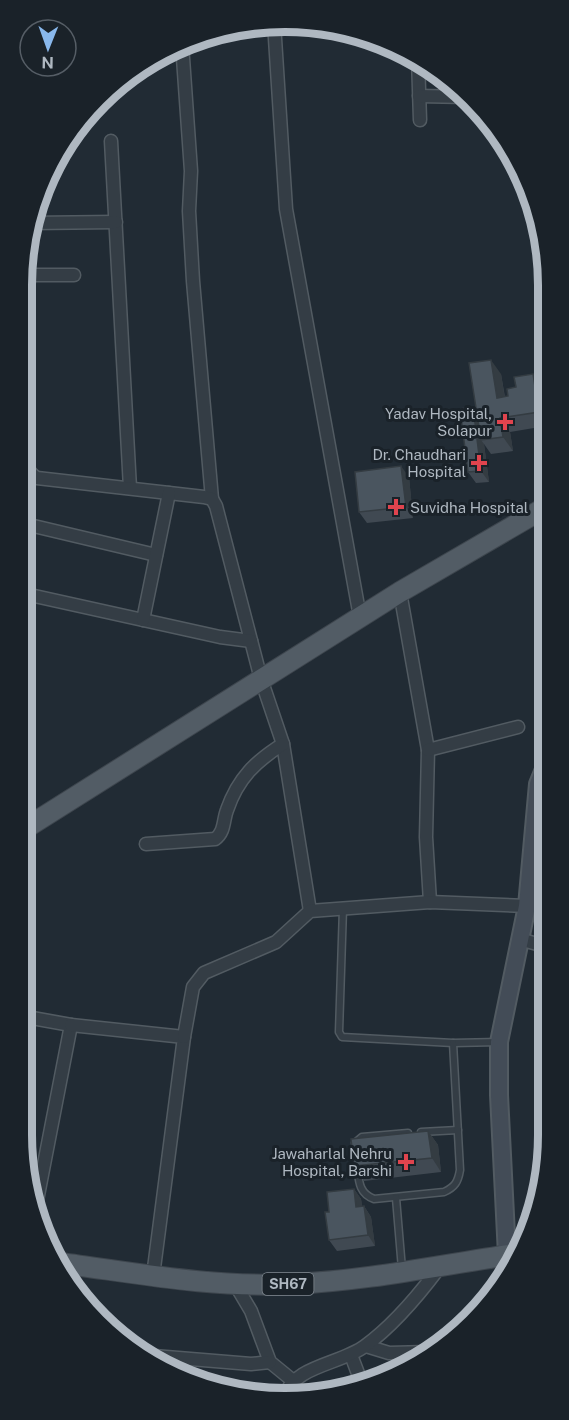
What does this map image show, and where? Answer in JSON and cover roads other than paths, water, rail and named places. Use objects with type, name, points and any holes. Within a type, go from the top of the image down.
[{"type":"main road","points":[[32,824],[400,592],[538,512]]},
{"type":"main road","points":[[511,1246],[499,1095],[499,1042],[527,906],[538,784]]},
{"type":"main road","name":"SH67","points":[[66,1264],[235,1284],[298,1284],[402,1273],[507,1256]]},
{"type":"street","points":[[275,32],[286,209],[360,617]]},
{"type":"street","points":[[183,53],[191,171],[189,211],[212,499],[216,506],[261,679],[283,744],[310,911]]},
{"type":"street","points":[[418,70],[420,120]]},
{"type":"street","points":[[419,96],[454,97]]},
{"type":"street","points":[[111,141],[130,488]]},
{"type":"street","points":[[39,223],[116,222]]},
{"type":"street","points":[[32,275],[74,275]]},
{"type":"street","points":[[32,475],[37,478],[212,499]]},
{"type":"street","points":[[142,620],[169,493]]},
{"type":"street","points":[[32,526],[156,555]]},
{"type":"street","points":[[400,592],[428,750],[426,837],[430,902]]},
{"type":"street","points":[[32,595],[220,637],[251,641]]},
{"type":"street","points":[[428,750],[518,727]]},
{"type":"street","points":[[146,844],[215,839],[222,830],[227,809],[250,768],[283,744]]},
{"type":"street","points":[[153,1276],[184,1037],[196,980],[204,973],[276,942],[310,911],[430,902],[527,906]]},
{"type":"street","points":[[519,939],[538,944]]},
{"type":"street","points":[[32,1018],[71,1025],[184,1037]]},
{"type":"street","points":[[38,1194],[71,1025]]},
{"type":"street","points":[[288,1388],[292,1380],[351,1355],[366,1346],[412,1303],[439,1268]]},
{"type":"street","points":[[235,1284],[255,1319],[270,1362],[292,1380]]},
{"type":"street","points":[[366,1346],[388,1353],[415,1352]]},
{"type":"street","points":[[351,1355],[359,1377]]},
{"type":"street","points":[[161,1357],[251,1364],[270,1362]]},
{"type":"lane","points":[[343,908],[339,1032],[342,1037],[453,1043],[499,1042]]},
{"type":"lane","points":[[356,1159],[361,1190],[366,1196],[374,1199],[444,1192],[454,1187],[459,1179],[460,1170],[453,1043]]},
{"type":"lane","points":[[354,1148],[356,1141],[362,1137],[458,1130]]},
{"type":"lane","points":[[396,1198],[402,1273]]},
{"type":"place","name":"Yadav Hospital, Solapur","points":[[505,422]]},
{"type":"place","name":"Dr. Chaudhari Hospital","points":[[479,463]]},
{"type":"place","name":"Suvidha Hospital","points":[[396,507]]},
{"type":"place","name":"Jawaharlal Nehru Hospital, Barshi","points":[[406,1162]]}]
